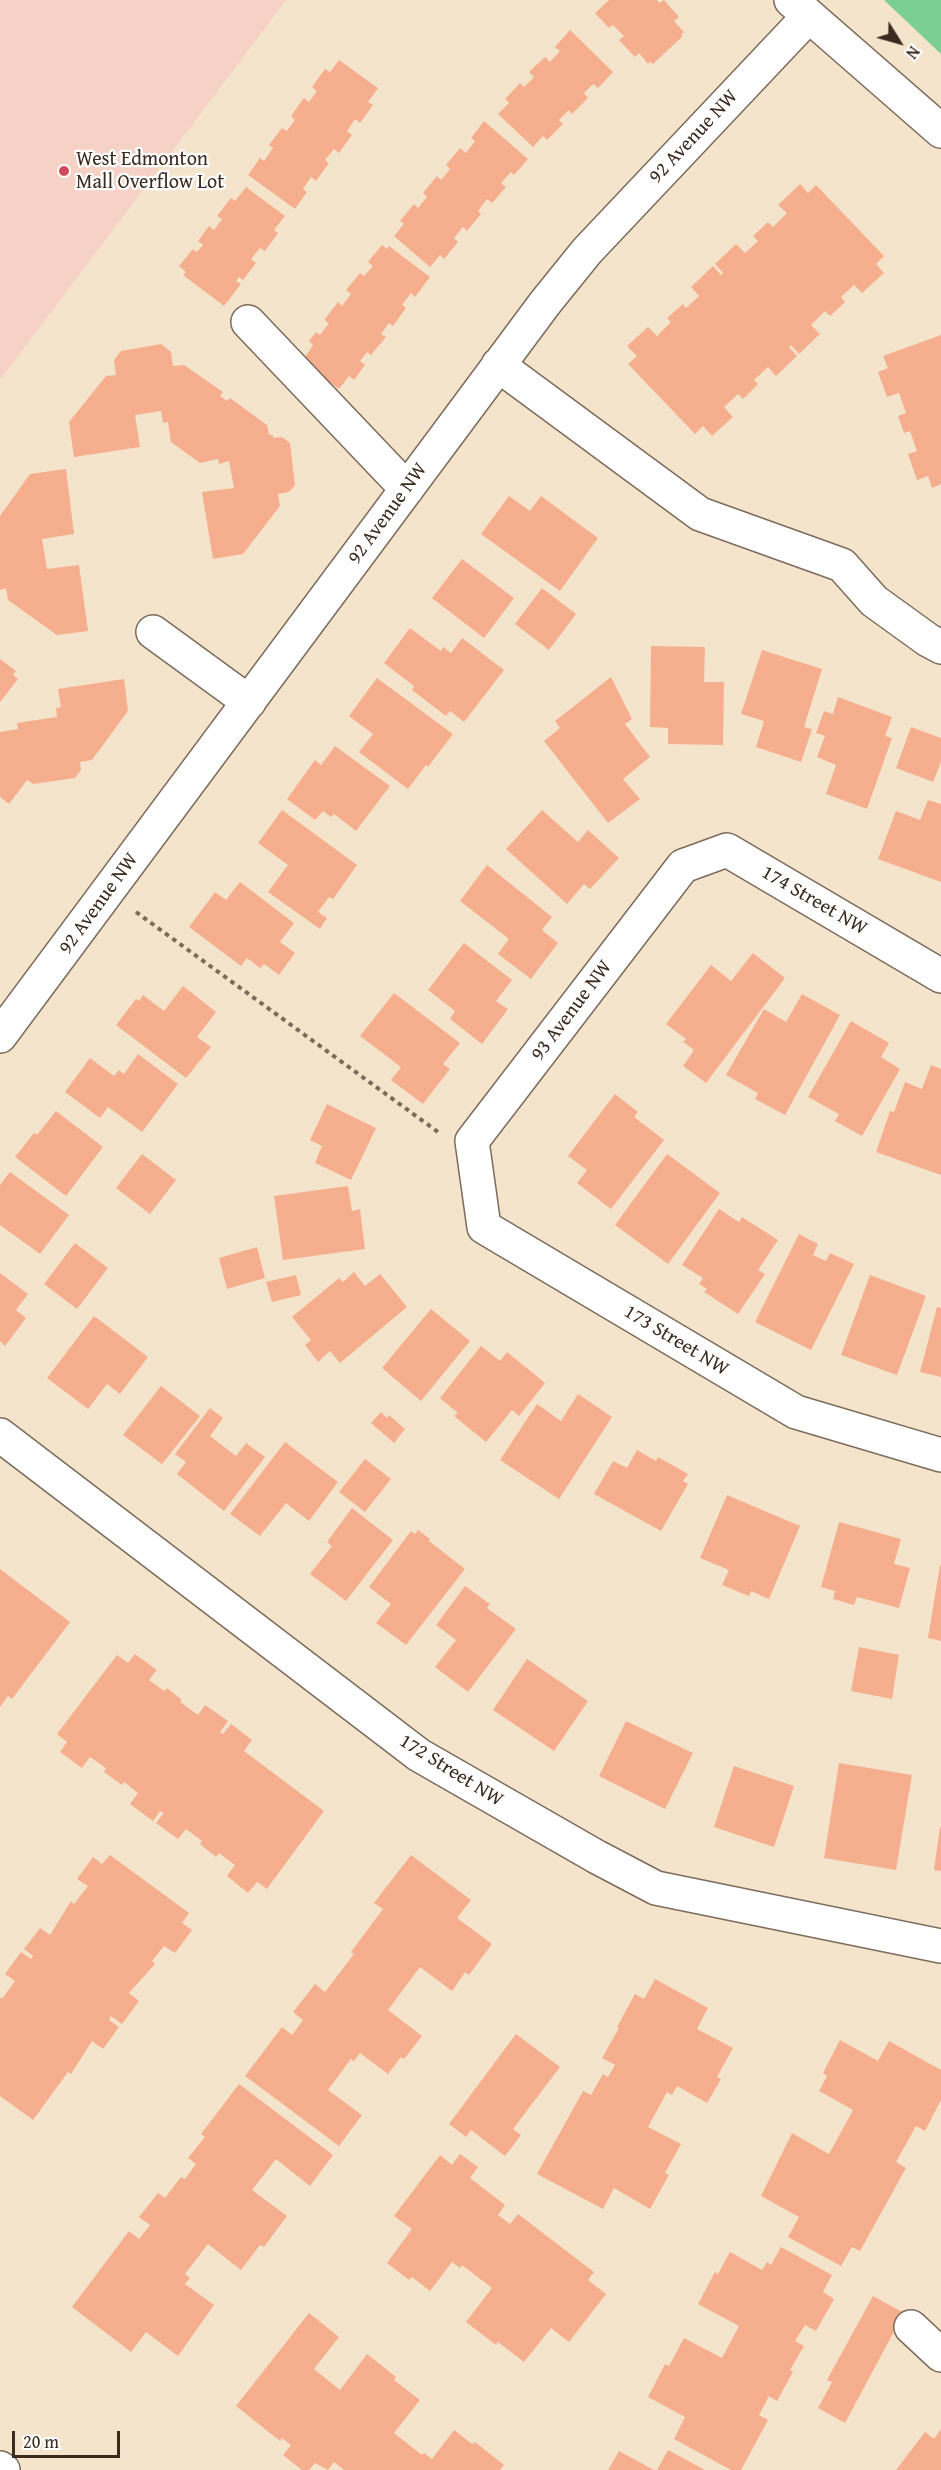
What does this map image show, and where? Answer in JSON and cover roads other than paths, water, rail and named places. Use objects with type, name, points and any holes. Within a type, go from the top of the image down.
[{"type":"street","points":[[799,8],[941,131]]},
{"type":"street","name":"92 Avenue NW","points":[[0,1036],[498,365],[587,251],[799,8]]},
{"type":"street","points":[[248,322],[407,489]]},
{"type":"street","points":[[498,365],[700,514],[842,565],[874,601],[941,647]]},
{"type":"street","points":[[153,632],[249,702]]},
{"type":"street","name":"174 Street NW","points":[[683,866],[727,850],[941,976]]},
{"type":"street","name":"93 Avenue NW","points":[[475,1159],[472,1141],[683,866]]},
{"type":"street","name":"173 Street NW","points":[[475,1159],[484,1227],[796,1412],[941,1455]]},
{"type":"street","name":"172 Street NW","points":[[0,1435],[419,1755],[597,1857],[656,1888],[941,1946]]},
{"type":"street","points":[[911,2327],[941,2355]]},
{"type":"place","name":"West Edmonton Mall Overflow Lot","points":[[64,171]]}]
